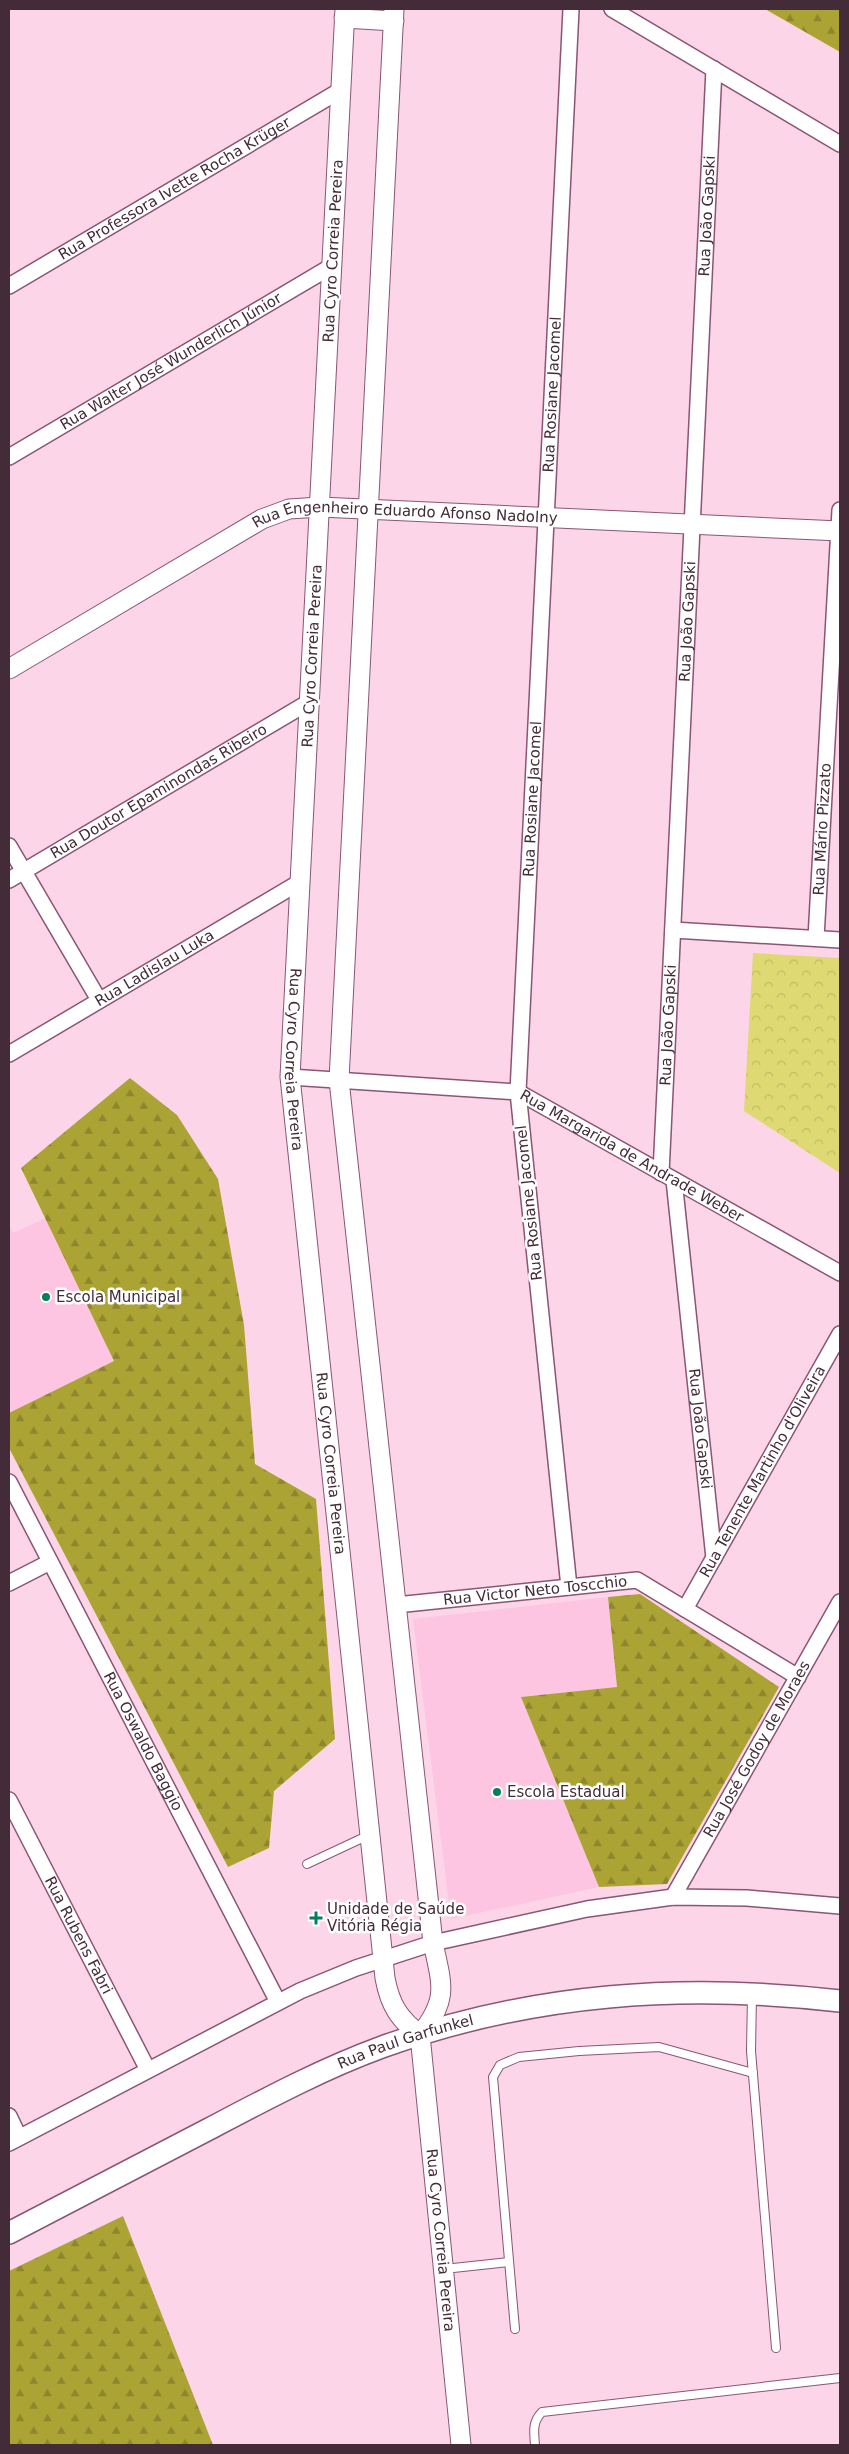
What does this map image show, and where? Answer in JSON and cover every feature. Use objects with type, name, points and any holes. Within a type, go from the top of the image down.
[{"type":"main road","name":"Rua Paul Garfunkel","points":[[9,2233],[303,2081],[346,2061],[420,2035],[518,2009],[574,1999],[667,1992],[752,1993],[840,2001]]},
{"type":"street","name":"Rua Rosiane Jacomel","points":[[569,1587],[518,1092],[571,9]]},
{"type":"street","points":[[612,9],[840,144]]},
{"type":"street","points":[[344,14],[394,15],[339,1080],[433,1942],[441,1984],[441,2002],[434,2018],[420,2035]]},
{"type":"street","name":"Rua Cyro Correia Pereira","points":[[344,14],[290,1076],[388,1996],[395,2012],[404,2023],[420,2035],[462,2445]]},
{"type":"street","name":"Rua João Gapski","points":[[714,69],[673,930],[668,1176],[714,1558]]},
{"type":"street","name":"Rua Professora Ivette Rocha Krüger","points":[[9,286],[341,90]]},
{"type":"street","name":"Rua Walter José Wunderlich Júnior","points":[[9,457],[332,266]]},
{"type":"street","name":"Rua Engenheiro Eduardo Afonso Nadolny","points":[[9,669],[262,519],[289,509],[320,507],[840,531]]},
{"type":"street","name":"Rua Mário Pizzato","points":[[816,938],[840,510]]},
{"type":"street","name":"Rua Doutor Epaminondas Ribeiro","points":[[9,880],[309,702]]},
{"type":"street","points":[[9,846],[100,1000]]},
{"type":"street","name":"Rua Ladislau Luka","points":[[9,1054],[300,882]]},
{"type":"street","points":[[673,930],[840,940]]},
{"type":"street","name":"Rua Margarida de Andrade Weber","points":[[290,1076],[518,1092],[840,1273]]},
{"type":"street","name":"Rua Tenente Martinho d'Oliveira","points":[[685,1609],[840,1334]]},
{"type":"street","name":"Rua Oswaldo Baggio","points":[[9,1482],[278,2002]]},
{"type":"street","points":[[9,1583],[50,1562]]},
{"type":"street","name":"Rua Victor Neto Toscchio","points":[[396,1605],[637,1580],[798,1677]]},
{"type":"street","name":"Rua José Godoy de Moraes","points":[[673,1897],[840,1602]]},
{"type":"street","name":"Rua Rubens Fabri","points":[[9,1800],[148,2070]]},
{"type":"street","points":[[9,2116],[14,2140],[278,2002],[329,1978],[433,1942],[587,1909],[673,1897],[839,1902]]},
{"type":"lane","points":[[307,1864],[370,1834]]},
{"type":"lane","points":[[752,1993],[752,2073],[776,2348]]},
{"type":"lane","points":[[515,2329],[493,2076],[500,2065],[519,2057],[579,2051],[659,2047],[752,2073]]},
{"type":"lane","points":[[444,2269],[509,2262]]},
{"type":"lane","points":[[535,2445],[534,2425],[537,2417],[542,2412],[840,2378]]},
{"type":"shaded area","name":"Escola Municipal","points":[[46,1218],[114,1361],[9,1413],[9,1225],[13,1233]]},
{"type":"shaded area","name":"Escola Estadual","points":[[608,1597],[617,1687],[521,1697],[599,1887],[451,1919],[413,1619]]},
{"type":"green space","points":[[765,9],[840,9],[840,52]]},
{"type":"green space","points":[[753,953],[840,958],[840,1173],[744,1111]]},
{"type":"green space","points":[[130,1078],[177,1115],[218,1179],[244,1325],[255,1464],[316,1499],[335,1739],[274,1791],[269,1848],[228,1867],[9,1448],[9,1413],[114,1361],[21,1168]]},
{"type":"green space","points":[[640,1594],[779,1687],[667,1884],[599,1887],[521,1697],[617,1687],[608,1597]]},
{"type":"green space","points":[[123,2216],[213,2445],[9,2445],[9,2271]]},
{"type":"place","name":"Escola Municipal","points":[[46,1297]]},
{"type":"place","name":"Escola Estadual","points":[[497,1792]]},
{"type":"place","name":"Unidade de Saúde Vitória Régia","points":[[316,1918]]}]
